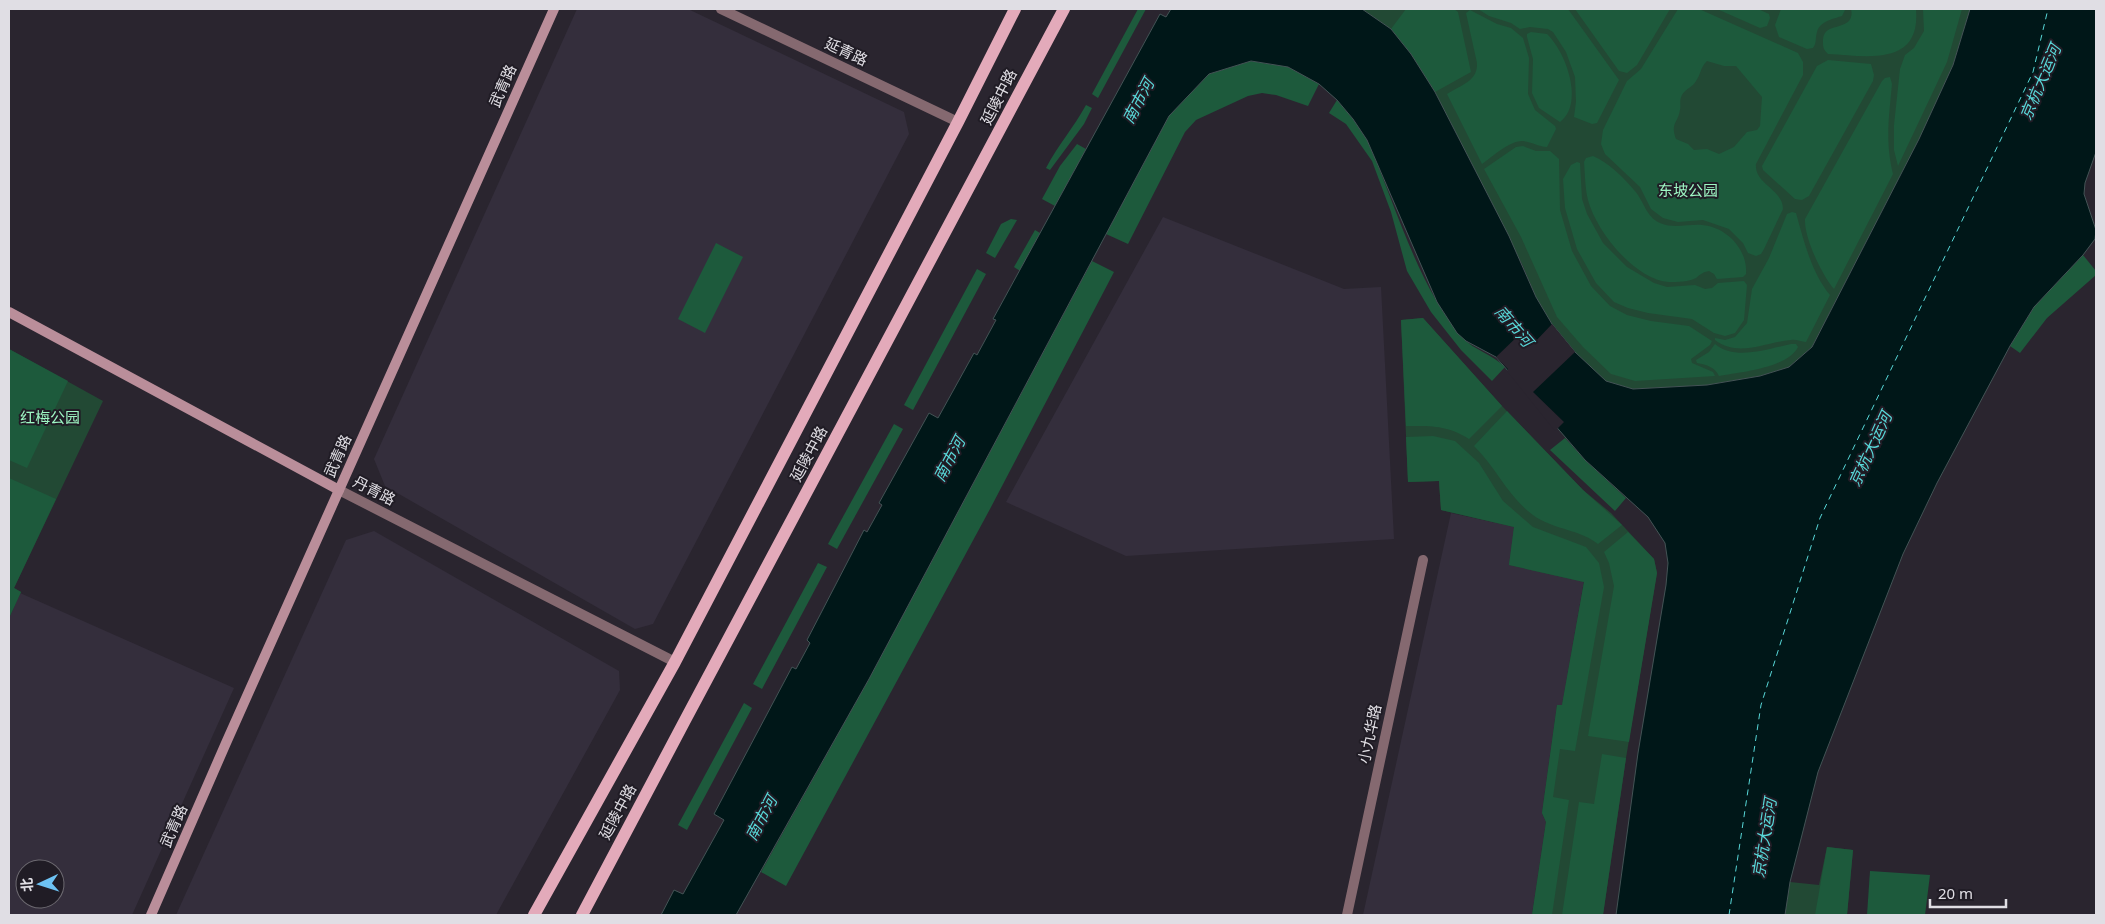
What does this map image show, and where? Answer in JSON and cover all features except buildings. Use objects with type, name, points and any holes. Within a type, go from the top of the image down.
[{"type":"main road","name":"延陵中路","points":[[534,915],[675,662],[958,122],[1015,9]]},
{"type":"main road","name":"延陵中路","points":[[582,915],[710,671],[974,183],[1064,9]]},
{"type":"street","name":"武青路","points":[[151,915],[554,9]]},
{"type":"street","name":"延青路","points":[[721,9],[958,122]]},
{"type":"street","name":"丹青路","points":[[9,312],[339,490],[675,662]]},
{"type":"street","name":"小九华路","points":[[1346,915],[1423,560]]},
{"type":"shaded area","points":[[577,9],[688,9],[904,112],[909,134],[653,624],[635,629],[385,486],[374,459]]},
{"type":"shaded area","points":[[1163,217],[1344,289],[1381,287],[1394,539],[1126,556],[1006,502]]},
{"type":"shaded area","points":[[1451,513],[1515,527],[1510,565],[1584,581],[1562,706],[1557,705],[1542,813],[1546,822],[1532,915],[1363,915]]},
{"type":"shaded area","points":[[374,531],[619,671],[620,690],[496,915],[176,915],[346,540]]},
{"type":"shaded area","points":[[20,593],[234,688],[132,915],[9,915],[9,618]]},
{"type":"green space","points":[[1138,9],[1146,9],[1098,98],[1092,94]]},
{"type":"green space","name":"东坡公园","points":[[1362,9],[1970,9],[1953,65],[1920,139],[1812,347],[1789,367],[1760,376],[1707,385],[1633,389],[1606,382],[1575,352],[1552,324],[1536,297],[1523,266],[1435,92],[1391,29]]},
{"type":"green space","points":[[1406,9],[1454,9],[1458,12],[1471,72],[1435,92],[1411,54],[1391,29]]},
{"type":"green space","points":[[1478,9],[1568,9],[1619,80],[1597,123],[1592,124],[1574,117],[1576,102],[1575,77],[1566,52],[1553,32],[1548,29],[1530,27],[1520,29],[1511,23],[1489,16]]},
{"type":"green space","points":[[1575,9],[1670,9],[1637,65],[1627,73],[1619,71]]},
{"type":"green space","points":[[1678,9],[1699,9],[1798,53],[1803,62],[1803,75],[1756,164],[1759,177],[1779,196],[1783,209],[1761,254],[1756,256],[1748,253],[1743,243],[1729,229],[1703,220],[1678,222],[1663,218],[1651,209],[1640,187],[1605,154],[1601,144],[1603,130],[1627,81],[1641,69]],"holes":[[[1707,61],[1724,66],[1736,66],[1762,97],[1760,126],[1757,130],[1747,132],[1734,147],[1719,154],[1707,149],[1694,150],[1688,144],[1676,139],[1674,134],[1681,97],[1695,83]]]},
{"type":"green space","points":[[1717,9],[1758,9],[1769,14],[1770,18],[1767,26],[1760,28]]},
{"type":"green space","points":[[1781,9],[1845,10],[1842,16],[1821,25],[1813,48],[1807,49],[1779,37],[1775,25]]},
{"type":"green space","points":[[1851,9],[1916,9],[1915,28],[1910,41],[1901,49],[1888,54],[1859,56],[1828,54],[1823,46],[1825,33],[1849,21]]},
{"type":"green space","points":[[1923,9],[1962,9],[1947,62],[1898,166],[1894,150],[1894,125],[1900,69],[1905,55],[1914,48],[1924,31]]},
{"type":"green space","points":[[1470,10],[1497,24],[1511,28],[1523,38],[1529,58],[1528,94],[1535,110],[1555,126],[1556,129],[1547,147],[1518,141],[1496,153],[1482,164],[1447,94],[1468,82],[1477,69],[1466,13]]},
{"type":"green space","points":[[1531,32],[1547,34],[1561,53],[1566,65],[1572,91],[1571,103],[1567,114],[1560,122],[1539,108],[1532,93],[1533,59],[1527,37],[1527,34]]},
{"type":"green space","points":[[1828,60],[1871,64],[1874,75],[1873,81],[1809,196],[1802,200],[1795,199],[1763,170],[1762,166],[1817,66]]},
{"type":"green space","points":[[1251,61],[1288,67],[1319,84],[1308,106],[1276,95],[1262,93],[1248,96],[1196,120],[1185,132],[1128,244],[1106,234],[1169,116],[1209,74]]},
{"type":"green space","points":[[1890,77],[1892,84],[1888,140],[1893,174],[1834,289],[1824,275],[1815,256],[1807,236],[1805,219],[1882,81]]},
{"type":"green space","points":[[1337,100],[1367,140],[1420,270],[1433,295],[1468,343],[1505,367],[1492,381],[1461,350],[1431,312],[1407,271],[1391,212],[1372,161],[1346,124],[1329,113]]},
{"type":"green space","points":[[1086,105],[1092,108],[1084,124],[1050,170],[1046,168],[1076,121]]},
{"type":"green space","points":[[1077,144],[1086,149],[1055,206],[1042,199],[1060,166]]},
{"type":"green space","points":[[1523,146],[1536,151],[1550,151],[1559,159],[1560,210],[1572,251],[1591,286],[1610,306],[1627,315],[1651,321],[1689,326],[1712,341],[1710,345],[1691,359],[1692,363],[1713,372],[1715,376],[1635,381],[1611,374],[1583,347],[1557,317],[1521,237],[1484,169],[1516,147]]},
{"type":"green space","points":[[1593,156],[1610,166],[1625,180],[1637,194],[1651,217],[1660,223],[1670,226],[1702,225],[1720,230],[1727,235],[1740,248],[1746,265],[1746,274],[1743,277],[1717,279],[1709,271],[1683,282],[1669,282],[1643,273],[1619,252],[1608,239],[1592,212],[1588,200],[1584,162],[1586,158]]},
{"type":"green space","points":[[1577,162],[1580,163],[1582,199],[1587,214],[1603,243],[1627,267],[1654,283],[1667,287],[1695,285],[1705,289],[1712,288],[1718,283],[1744,281],[1747,285],[1744,320],[1735,333],[1725,336],[1714,333],[1692,319],[1648,313],[1628,308],[1614,302],[1596,283],[1577,249],[1565,208],[1563,179],[1571,165]]},
{"type":"green space","points":[[1796,213],[1813,266],[1830,295],[1806,342],[1793,340],[1752,348],[1733,348],[1715,340],[1715,338],[1725,340],[1735,337],[1747,323],[1752,289],[1769,258],[1787,214]]},
{"type":"green space","points":[[1011,219],[1017,220],[995,258],[986,253],[1001,224]]},
{"type":"green space","points":[[1035,230],[1040,233],[1020,271],[1014,267]]},
{"type":"green space","points":[[716,243],[743,257],[705,333],[678,319]]},
{"type":"green space","points":[[2083,255],[2096,271],[2096,275],[2047,318],[2020,353],[2010,346],[2034,307]]},
{"type":"green space","points":[[1092,261],[1114,272],[990,509],[786,886],[761,872],[869,679]]},
{"type":"green space","points":[[977,269],[986,274],[913,410],[904,405]]},
{"type":"green space","points":[[1423,318],[1502,406],[1583,490],[1611,513],[1654,559],[1657,573],[1626,758],[1603,915],[1532,915],[1546,822],[1542,813],[1557,705],[1562,705],[1584,582],[1509,565],[1514,527],[1441,510],[1439,481],[1408,482],[1401,320]]},
{"type":"green space","points":[[1423,318],[1502,406],[1469,439],[1446,429],[1431,426],[1406,426],[1401,320]]},
{"type":"green space","points":[[1715,344],[1732,352],[1742,353],[1762,351],[1791,344],[1796,344],[1798,347],[1793,354],[1774,364],[1751,371],[1719,376],[1713,368],[1697,363],[1696,360],[1709,352]]},
{"type":"green space","name":"红梅公园","points":[[9,349],[103,401],[14,588],[21,592],[9,618]]},
{"type":"green space","points":[[9,349],[68,381],[27,468],[9,460]]},
{"type":"green space","points":[[1507,411],[1583,490],[1622,525],[1598,544],[1578,533],[1541,520],[1521,505],[1474,446]]},
{"type":"green space","points":[[894,424],[903,429],[837,549],[828,544]]},
{"type":"green space","points":[[1433,436],[1455,441],[1479,463],[1503,501],[1533,527],[1586,547],[1599,563],[1604,587],[1575,751],[1560,749],[1553,797],[1569,800],[1552,915],[1532,915],[1546,822],[1542,813],[1557,705],[1562,705],[1584,582],[1509,565],[1514,527],[1441,510],[1439,481],[1408,482],[1406,437]]},
{"type":"green space","points":[[1565,438],[1585,460],[1626,498],[1615,511],[1550,450]]},
{"type":"green space","points":[[9,478],[56,499],[14,588],[21,592],[9,618]]},
{"type":"green space","points":[[1628,532],[1654,559],[1657,573],[1629,742],[1588,736],[1614,586],[1609,563],[1604,552]]},
{"type":"green space","points":[[818,563],[827,567],[762,689],[753,684]]},
{"type":"green space","points":[[744,703],[752,708],[687,830],[678,825]]},
{"type":"green space","points":[[1602,754],[1626,758],[1603,915],[1562,915],[1579,802],[1594,804]]},
{"type":"green space","points":[[1827,847],[1853,850],[1847,915],[1785,915],[1790,882],[1819,885]]},
{"type":"green space","points":[[1827,847],[1853,850],[1847,915],[1815,915]]},
{"type":"green space","points":[[1870,871],[1930,875],[1925,915],[1867,915]]},
{"type":"water","points":[[1171,9],[1362,9],[1391,29],[1411,54],[1435,92],[1509,236],[1536,297],[1552,324],[1575,352],[1606,381],[1633,389],[1707,385],[1760,376],[1789,367],[1812,347],[1919,139],[1953,65],[1970,9],[2096,9],[2096,152],[2085,183],[2084,194],[2096,230],[2095,239],[2083,255],[2034,307],[2010,346],[1937,483],[1903,554],[1818,772],[1790,882],[1785,915],[1616,915],[1638,753],[1666,585],[1668,563],[1665,543],[1648,517],[1585,460],[1496,357],[1466,341],[1457,333],[1437,302],[1367,140],[1337,100],[1319,84],[1288,67],[1251,61],[1209,74],[1169,116],[869,679],[736,915],[661,915],[674,890],[683,894],[724,820],[714,814],[792,667],[796,669],[810,643],[807,640],[864,530],[867,532],[882,505],[879,503],[929,413],[938,418],[974,353],[977,355],[996,320],[993,319],[1160,14],[1166,17]]},
{"type":"pier","points":[[1552,324],[1575,352],[1533,392],[1564,422],[1555,431],[1507,371],[1508,369],[1496,357],[1522,332],[1534,343]]},
{"type":"ferry route","points":[[1729,915],[1761,705],[1820,518],[2033,72],[2048,9]]},
{"type":"water label","name":"京杭大运河","points":[[2040,82]]},
{"type":"water label","name":"南市河","points":[[1138,101]]},
{"type":"water label","name":"南市河","points":[[1514,326]]},
{"type":"water label","name":"京杭大运河","points":[[1870,449]]},
{"type":"water label","name":"南市河","points":[[949,459]]},
{"type":"water label","name":"南市河","points":[[761,818]]},
{"type":"water label","name":"京杭大运河","points":[[1764,838]]}]
